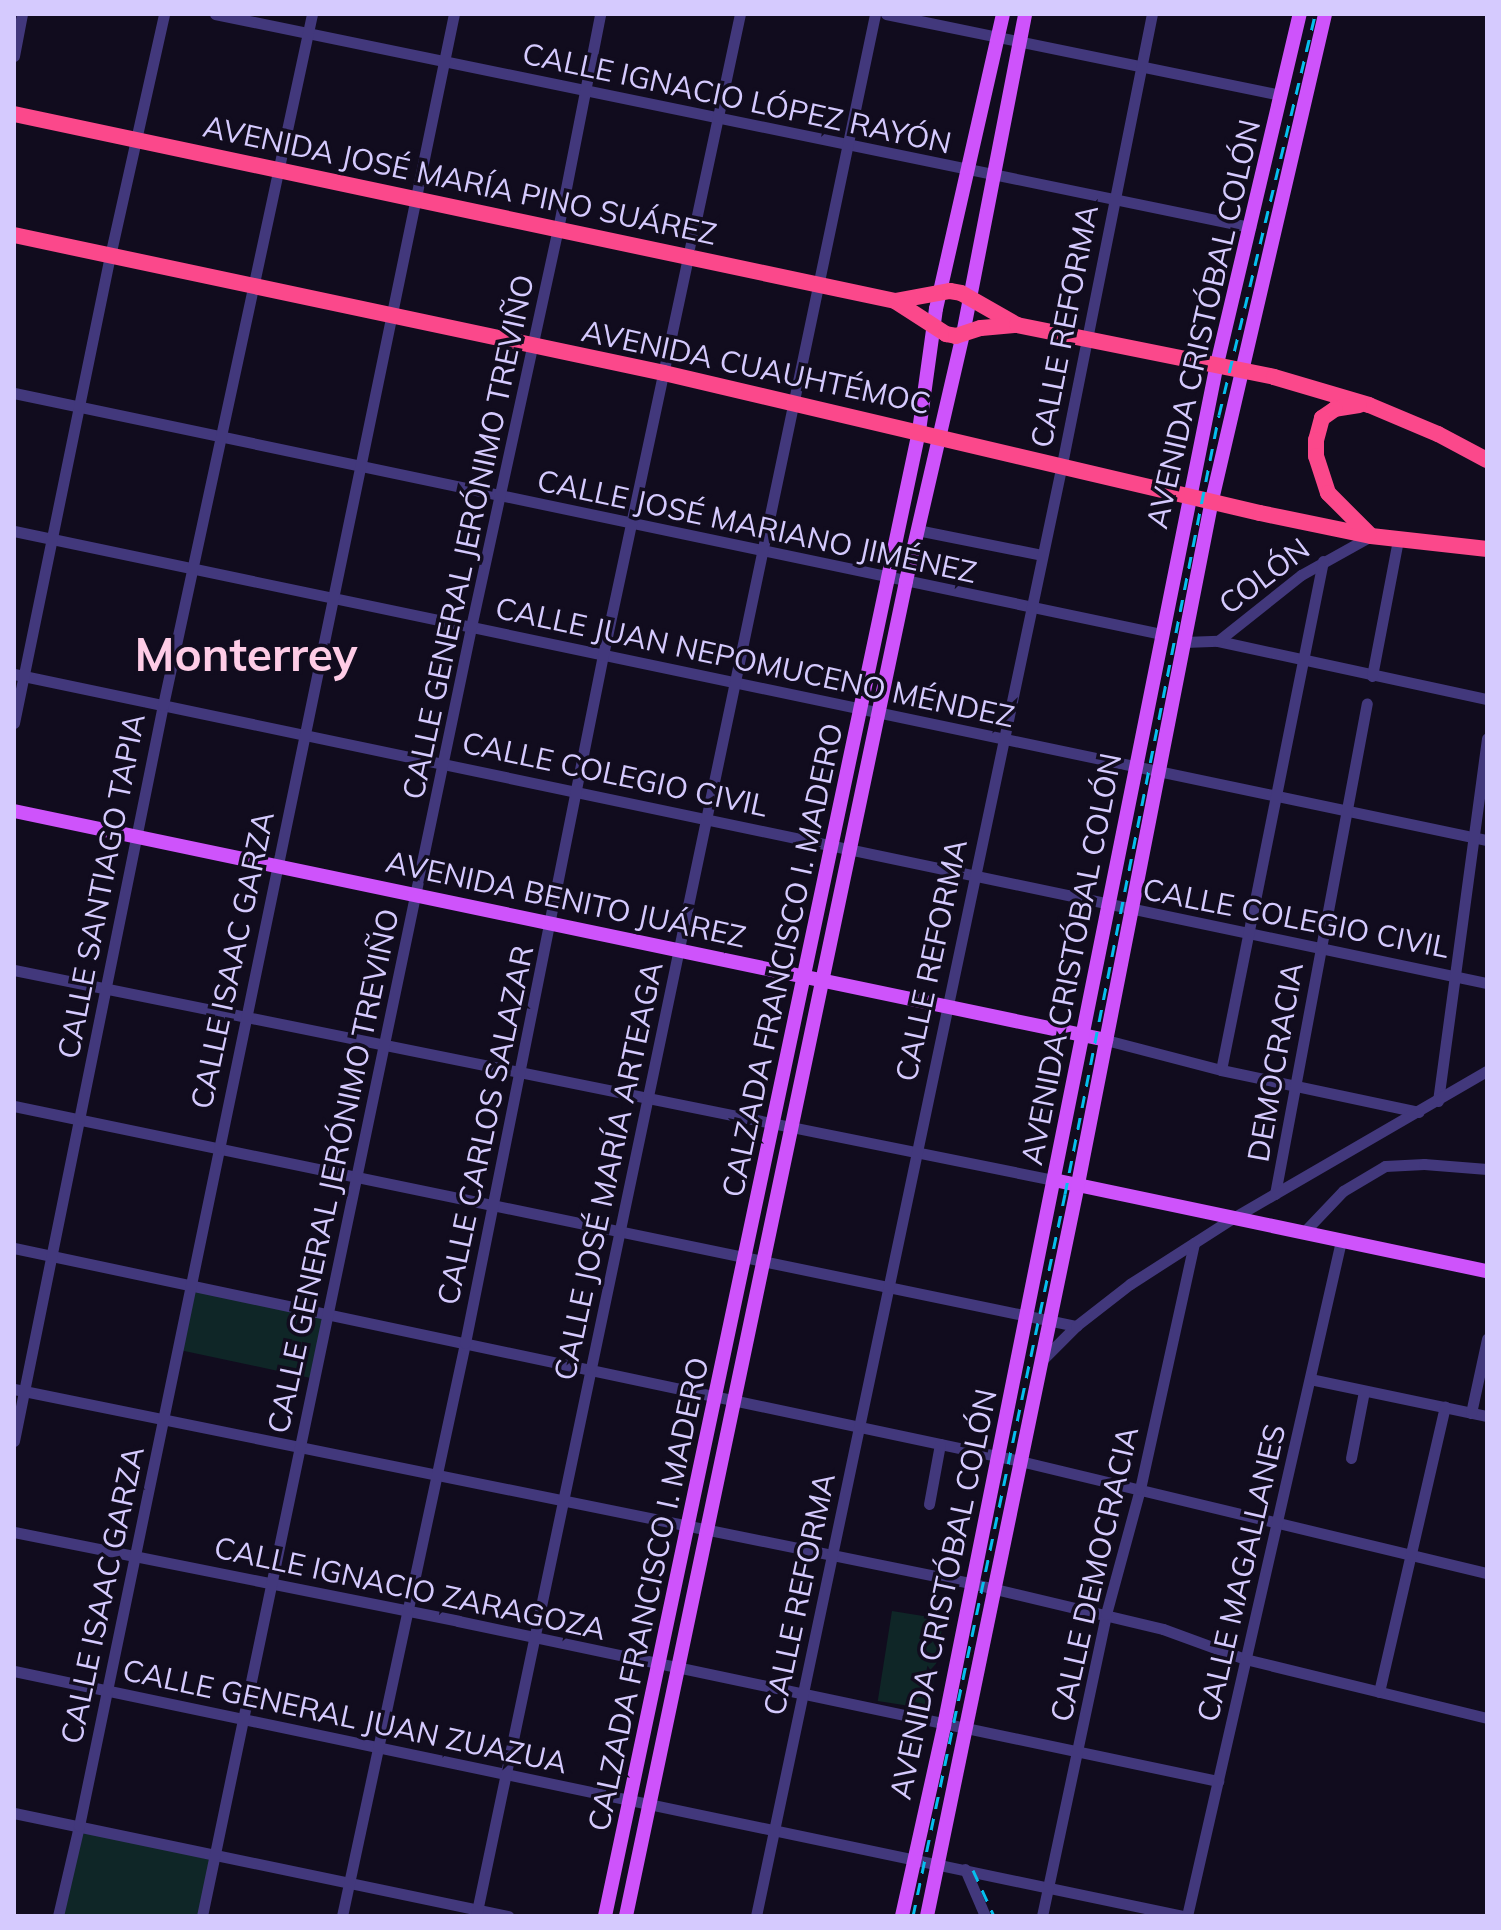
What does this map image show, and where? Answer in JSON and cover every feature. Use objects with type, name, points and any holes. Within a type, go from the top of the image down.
[{"type":"highway","name":"AVENIDA JOSÉ MARÍA PINO SUÁREZ","points":[[14,114],[895,301],[946,334],[1017,325],[1241,369],[1369,405],[1438,434],[1487,460]]},
{"type":"highway","name":"AVENIDA CUAUHTÉMOC","points":[[14,235],[664,373],[1371,536],[1487,549]]},
{"type":"highway","name":"AVENIDA JOSÉ MARÍA PINO SUÁREZ","points":[[895,301],[950,291],[971,298],[1017,325]]},
{"type":"highway","points":[[1369,405],[1329,412],[1318,427],[1316,440],[1318,467],[1328,493],[1371,536]]},
{"type":"main road","name":"CALZADA FRANCISCO I. MADERO","points":[[605,1916],[889,577],[919,431],[932,326],[1003,14]]},
{"type":"main road","name":"CALZADA FRANCISCO I. MADERO","points":[[626,1916],[906,581],[971,298],[991,174],[1025,14]]},
{"type":"main road","name":"AVENIDA CRISTÓBAL COLÓN","points":[[902,1916],[944,1726],[970,1583],[1084,1035],[1217,364],[1300,14]]},
{"type":"main road","name":"AVENIDA CRISTÓBAL COLÓN","points":[[927,1916],[1051,1319],[1212,500],[1325,14]]},
{"type":"main road","name":"AVENIDA BENITO JUÁREZ","points":[[14,811],[551,921],[824,982],[1106,1040]]},
{"type":"main road","points":[[1054,1180],[1487,1271]]},
{"type":"street","points":[[14,56],[22,14]]},
{"type":"street","points":[[14,723],[18,675],[51,538],[164,14]]},
{"type":"street","name":"CALLE IGNACIO LÓPEZ RAYÓN","points":[[215,14],[1250,227]]},
{"type":"street","name":"CALLE SANTIAGO TAPIA","points":[[14,1441],[19,1390],[54,1256],[78,1119],[163,705],[312,14]]},
{"type":"street","name":"CALLE ISAAC GARZA","points":[[58,1916],[303,734],[418,201],[454,14]]},
{"type":"street","name":"CALLE GENERAL JERÓNIMO TREVIÑO","points":[[202,1916],[471,627],[558,229],[600,14]]},
{"type":"street","name":"CALLE CARLOS SALAZAR","points":[[342,1916],[381,1747],[603,655],[740,14]]},
{"type":"street","name":"CALLE JOSÉ MARÍA ARTEAGA","points":[[476,1913],[875,14]]},
{"type":"street","points":[[886,14],[1281,95]]},
{"type":"street","name":"CALLE REFORMA","points":[[756,1916],[948,1007],[973,873],[1062,464],[1152,14]]},
{"type":"street","name":"CALLE JOSÉ MARIANO JIMÉNEZ","points":[[14,393],[359,468],[1162,634]]},
{"type":"street","points":[[917,530],[1042,555]]},
{"type":"street","name":"CALLE JUAN NEPOMUCENO MÉNDEZ","points":[[14,531],[1487,840]]},
{"type":"street","name":"COLÓN","points":[[1184,642],[1218,641],[1261,604],[1323,561],[1371,536]]},
{"type":"street","points":[[1372,676],[1398,540]]},
{"type":"street","points":[[1221,1070],[1323,561]]},
{"type":"street","points":[[1218,641],[1304,662],[1487,699]]},
{"type":"street","name":"CALLE COLEGIO CIVIL","points":[[18,675],[1487,983]]},
{"type":"street","name":"DEMOCRACIA","points":[[1275,1194],[1367,704]]},
{"type":"street","points":[[1438,1101],[1487,738]]},
{"type":"street","points":[[14,970],[1054,1180]]},
{"type":"street","points":[[1106,1040],[1221,1070],[1419,1112]]},
{"type":"street","points":[[1041,1360],[1076,1326],[1130,1284],[1233,1218],[1487,1071]]},
{"type":"street","points":[[14,1106],[1076,1326]]},
{"type":"street","points":[[1303,1233],[1343,1191],[1385,1166],[1424,1164],[1487,1169]]},
{"type":"street","name":"CALLE MAGALLANES","points":[[1185,1916],[1341,1241]]},
{"type":"street","name":"CALLE DEMOCRACIA","points":[[1042,1916],[1106,1614],[1140,1489],[1194,1243]]},
{"type":"street","points":[[14,1248],[1020,1461],[1487,1573]]},
{"type":"street","points":[[1471,1413],[1487,1339]]},
{"type":"street","points":[[1310,1379],[1487,1416]]},
{"type":"street","points":[[19,1390],[970,1583],[1106,1614],[1163,1629],[1204,1647],[1245,1659],[1487,1718]]},
{"type":"street","points":[[1351,1458],[1364,1391]]},
{"type":"street","points":[[1379,1692],[1445,1407]]},
{"type":"street","points":[[929,1504],[940,1444]]},
{"type":"street","name":"CALLE IGNACIO ZARAGOZA","points":[[14,1532],[1218,1781]]},
{"type":"street","name":"CALLE GENERAL JUAN ZUAZUA","points":[[14,1671],[1185,1916]]},
{"type":"street","points":[[14,1813],[350,1882],[476,1913],[508,1916]]},
{"type":"street","points":[[965,1869],[985,1916]]},
{"type":"green space","points":[[191,1285],[328,1314],[314,1379],[177,1350]]},
{"type":"green space","points":[[892,1611],[943,1619],[929,1709],[878,1701]]},
{"type":"green space","points":[[79,1826],[215,1855],[202,1916],[58,1916]]},
{"type":"railway","points":[[913,1916],[1065,1194],[1219,415],[1315,14]]},
{"type":"railway","points":[[973,1870],[994,1916]]},
{"type":"district","name":"Monterrey","points":[[246,654]]}]
